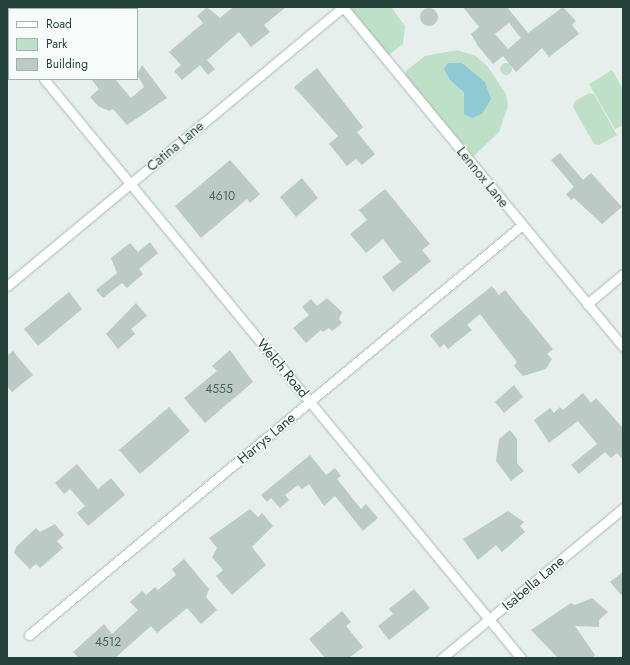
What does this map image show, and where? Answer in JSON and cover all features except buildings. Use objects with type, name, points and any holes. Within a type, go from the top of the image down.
[{"type":"street","name":"Catina Lane","points":[[7,286],[343,7]]},
{"type":"street","name":"Lennox Lane","points":[[343,7],[623,347]]},
{"type":"street","name":"Welch Road","points":[[45,80],[129,184],[522,658]]},
{"type":"street","name":"Harrys Lane","points":[[29,635],[522,225]]},
{"type":"street","points":[[587,304],[623,274]]},
{"type":"street","name":"Isabella Lane","points":[[442,658],[623,508]]},
{"type":"green space","points":[[351,7],[391,7],[405,26],[403,44],[387,56],[350,10]]},
{"type":"green space","points":[[457,50],[476,56],[488,67],[506,94],[508,106],[499,132],[473,157],[405,78],[406,71],[425,56]]},
{"type":"green space","points":[[506,63],[510,65],[512,69],[510,73],[506,75],[502,73],[500,69],[502,65]]},
{"type":"green space","points":[[612,70],[623,89],[623,125],[615,129],[589,84]]},
{"type":"green space","points":[[589,93],[594,94],[617,135],[599,145],[594,144],[573,107],[574,102]]},
{"type":"water","points":[[448,63],[462,63],[485,82],[491,99],[482,114],[472,118],[464,114],[464,92],[450,80],[444,69]]}]
